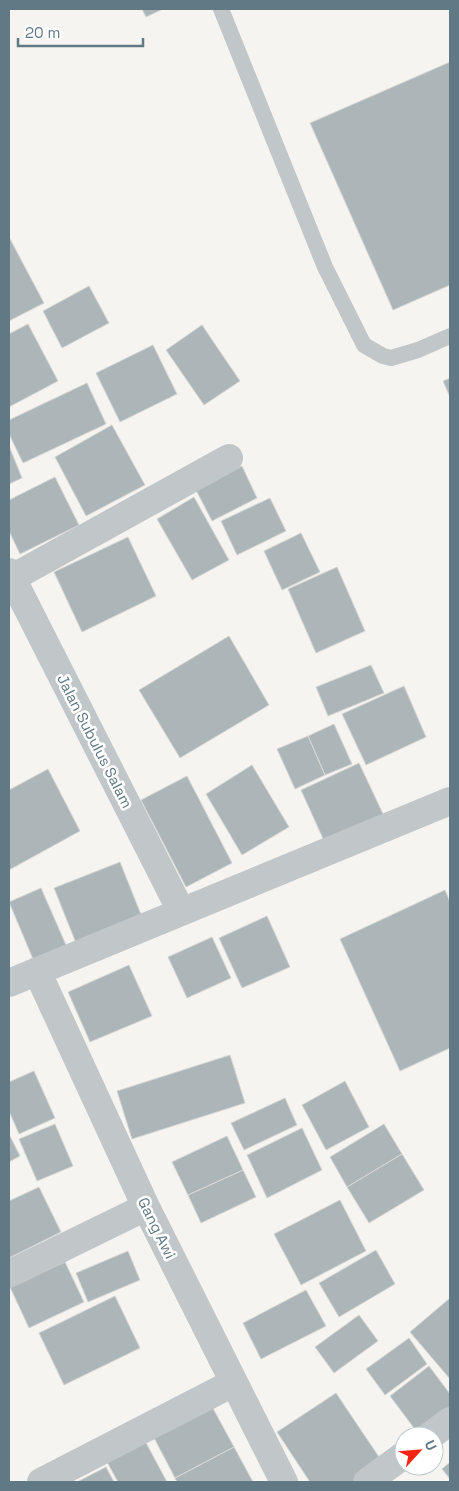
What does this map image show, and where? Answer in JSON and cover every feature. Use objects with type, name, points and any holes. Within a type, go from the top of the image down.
[{"type":"street","points":[[10,575],[229,458]]},
{"type":"street","name":"Jalan Subulus Salam","points":[[10,575],[181,911]]},
{"type":"street","points":[[9,982],[450,801]]},
{"type":"street","name":"Gang Awi","points":[[37,971],[146,1207],[284,1482]]},
{"type":"street","points":[[9,1274],[146,1207]]},
{"type":"street","points":[[41,1482],[233,1383]]},
{"type":"street","points":[[368,1482],[394,1462]]},
{"type":"lane","points":[[221,9],[324,267],[364,345],[383,356],[391,358],[450,336]]},
{"type":"building","points":[[142,9],[163,9],[146,17]]},
{"type":"building","points":[[450,62],[450,285],[393,310],[310,123]]},
{"type":"building","points":[[9,237],[44,303],[9,321]]},
{"type":"building","points":[[89,286],[109,323],[62,348],[43,311]]},
{"type":"building","points":[[28,324],[58,381],[9,407],[9,334]]},
{"type":"building","points":[[202,325],[240,381],[204,405],[166,350]]},
{"type":"building","points":[[153,345],[177,394],[120,422],[96,373]]},
{"type":"building","points":[[450,378],[450,397],[443,381]]},
{"type":"building","points":[[87,383],[106,424],[23,463],[9,434],[9,420]]},
{"type":"building","points":[[112,425],[145,485],[86,516],[55,457]]},
{"type":"building","points":[[9,446],[22,478],[9,484]]},
{"type":"building","points":[[242,466],[257,498],[212,521],[196,490]]},
{"type":"building","points":[[55,477],[79,525],[20,554],[9,531],[9,500]]},
{"type":"building","points":[[194,497],[229,560],[192,580],[157,519]]},
{"type":"building","points":[[270,498],[286,531],[237,555],[221,521]]},
{"type":"building","points":[[301,533],[320,572],[282,590],[264,551]]},
{"type":"building","points":[[128,537],[156,596],[82,632],[54,572]]},
{"type":"building","points":[[337,567],[365,631],[316,653],[288,589]]},
{"type":"building","points":[[229,636],[269,705],[180,758],[139,690]]},
{"type":"building","points":[[371,665],[384,693],[328,716],[316,687]]},
{"type":"building","points":[[404,686],[426,737],[366,765],[342,714]]},
{"type":"building","points":[[334,724],[352,764],[325,775],[308,736]]},
{"type":"building","points":[[308,736],[325,775],[295,789],[277,749]]},
{"type":"building","points":[[359,763],[384,816],[325,843],[301,790]]},
{"type":"building","points":[[252,765],[289,827],[242,855],[206,794]]},
{"type":"building","points":[[48,769],[80,831],[9,870],[9,790]]},
{"type":"building","points":[[187,776],[232,863],[186,887],[141,800]]},
{"type":"building","points":[[120,862],[142,917],[76,943],[54,888]]},
{"type":"building","points":[[41,888],[66,945],[33,959],[9,902]]},
{"type":"building","points":[[445,890],[450,902],[450,1048],[400,1071],[340,939]]},
{"type":"building","points":[[267,916],[290,967],[242,988],[219,938]]},
{"type":"building","points":[[212,937],[231,978],[187,998],[168,957]]},
{"type":"building","points":[[129,965],[152,1016],[90,1042],[68,992]]},
{"type":"building","points":[[230,1055],[245,1103],[132,1139],[117,1091]]},
{"type":"building","points":[[34,1071],[55,1118],[19,1134],[9,1111],[9,1082]]},
{"type":"building","points":[[345,1081],[369,1127],[326,1150],[302,1105]]},
{"type":"building","points":[[285,1098],[297,1125],[244,1150],[231,1123]]},
{"type":"building","points":[[55,1124],[73,1166],[37,1181],[19,1139]]},
{"type":"building","points":[[384,1124],[402,1154],[347,1187],[330,1157]]},
{"type":"building","points":[[302,1128],[322,1170],[267,1198],[247,1155]]},
{"type":"building","points":[[9,1134],[20,1156],[9,1162]]},
{"type":"building","points":[[227,1136],[243,1170],[188,1195],[172,1162]]},
{"type":"building","points":[[402,1154],[424,1190],[369,1223],[347,1187]]},
{"type":"building","points":[[243,1170],[256,1197],[201,1223],[188,1195]]},
{"type":"building","points":[[39,1187],[61,1232],[9,1258],[9,1201]]},
{"type":"building","points":[[340,1200],[366,1251],[301,1285],[274,1234]]},
{"type":"building","points":[[376,1250],[395,1284],[339,1317],[319,1283]]},
{"type":"building","points":[[128,1251],[140,1280],[88,1302],[76,1273]]},
{"type":"building","points":[[65,1262],[84,1302],[29,1328],[10,1287]]},
{"type":"building","points":[[306,1290],[326,1326],[261,1359],[243,1323]]},
{"type":"building","points":[[115,1296],[140,1348],[64,1385],[39,1333]]},
{"type":"building","points":[[450,1298],[450,1379],[410,1332]]},
{"type":"building","points":[[359,1315],[378,1341],[334,1373],[315,1347]]},
{"type":"building","points":[[409,1338],[427,1364],[385,1395],[366,1369]]},
{"type":"building","points":[[429,1366],[450,1394],[450,1413],[433,1426],[412,1426],[390,1396]]},
{"type":"building","points":[[336,1393],[383,1463],[355,1482],[310,1482],[277,1432]]},
{"type":"building","points":[[209,1401],[234,1447],[175,1478],[151,1432]]},
{"type":"building","points":[[144,1439],[167,1482],[118,1482],[106,1460]]},
{"type":"building","points":[[234,1447],[253,1482],[177,1482],[175,1478]]},
{"type":"building","points":[[450,1462],[450,1479],[444,1472],[444,1467]]},
{"type":"building","points":[[106,1467],[114,1482],[77,1482]]}]
